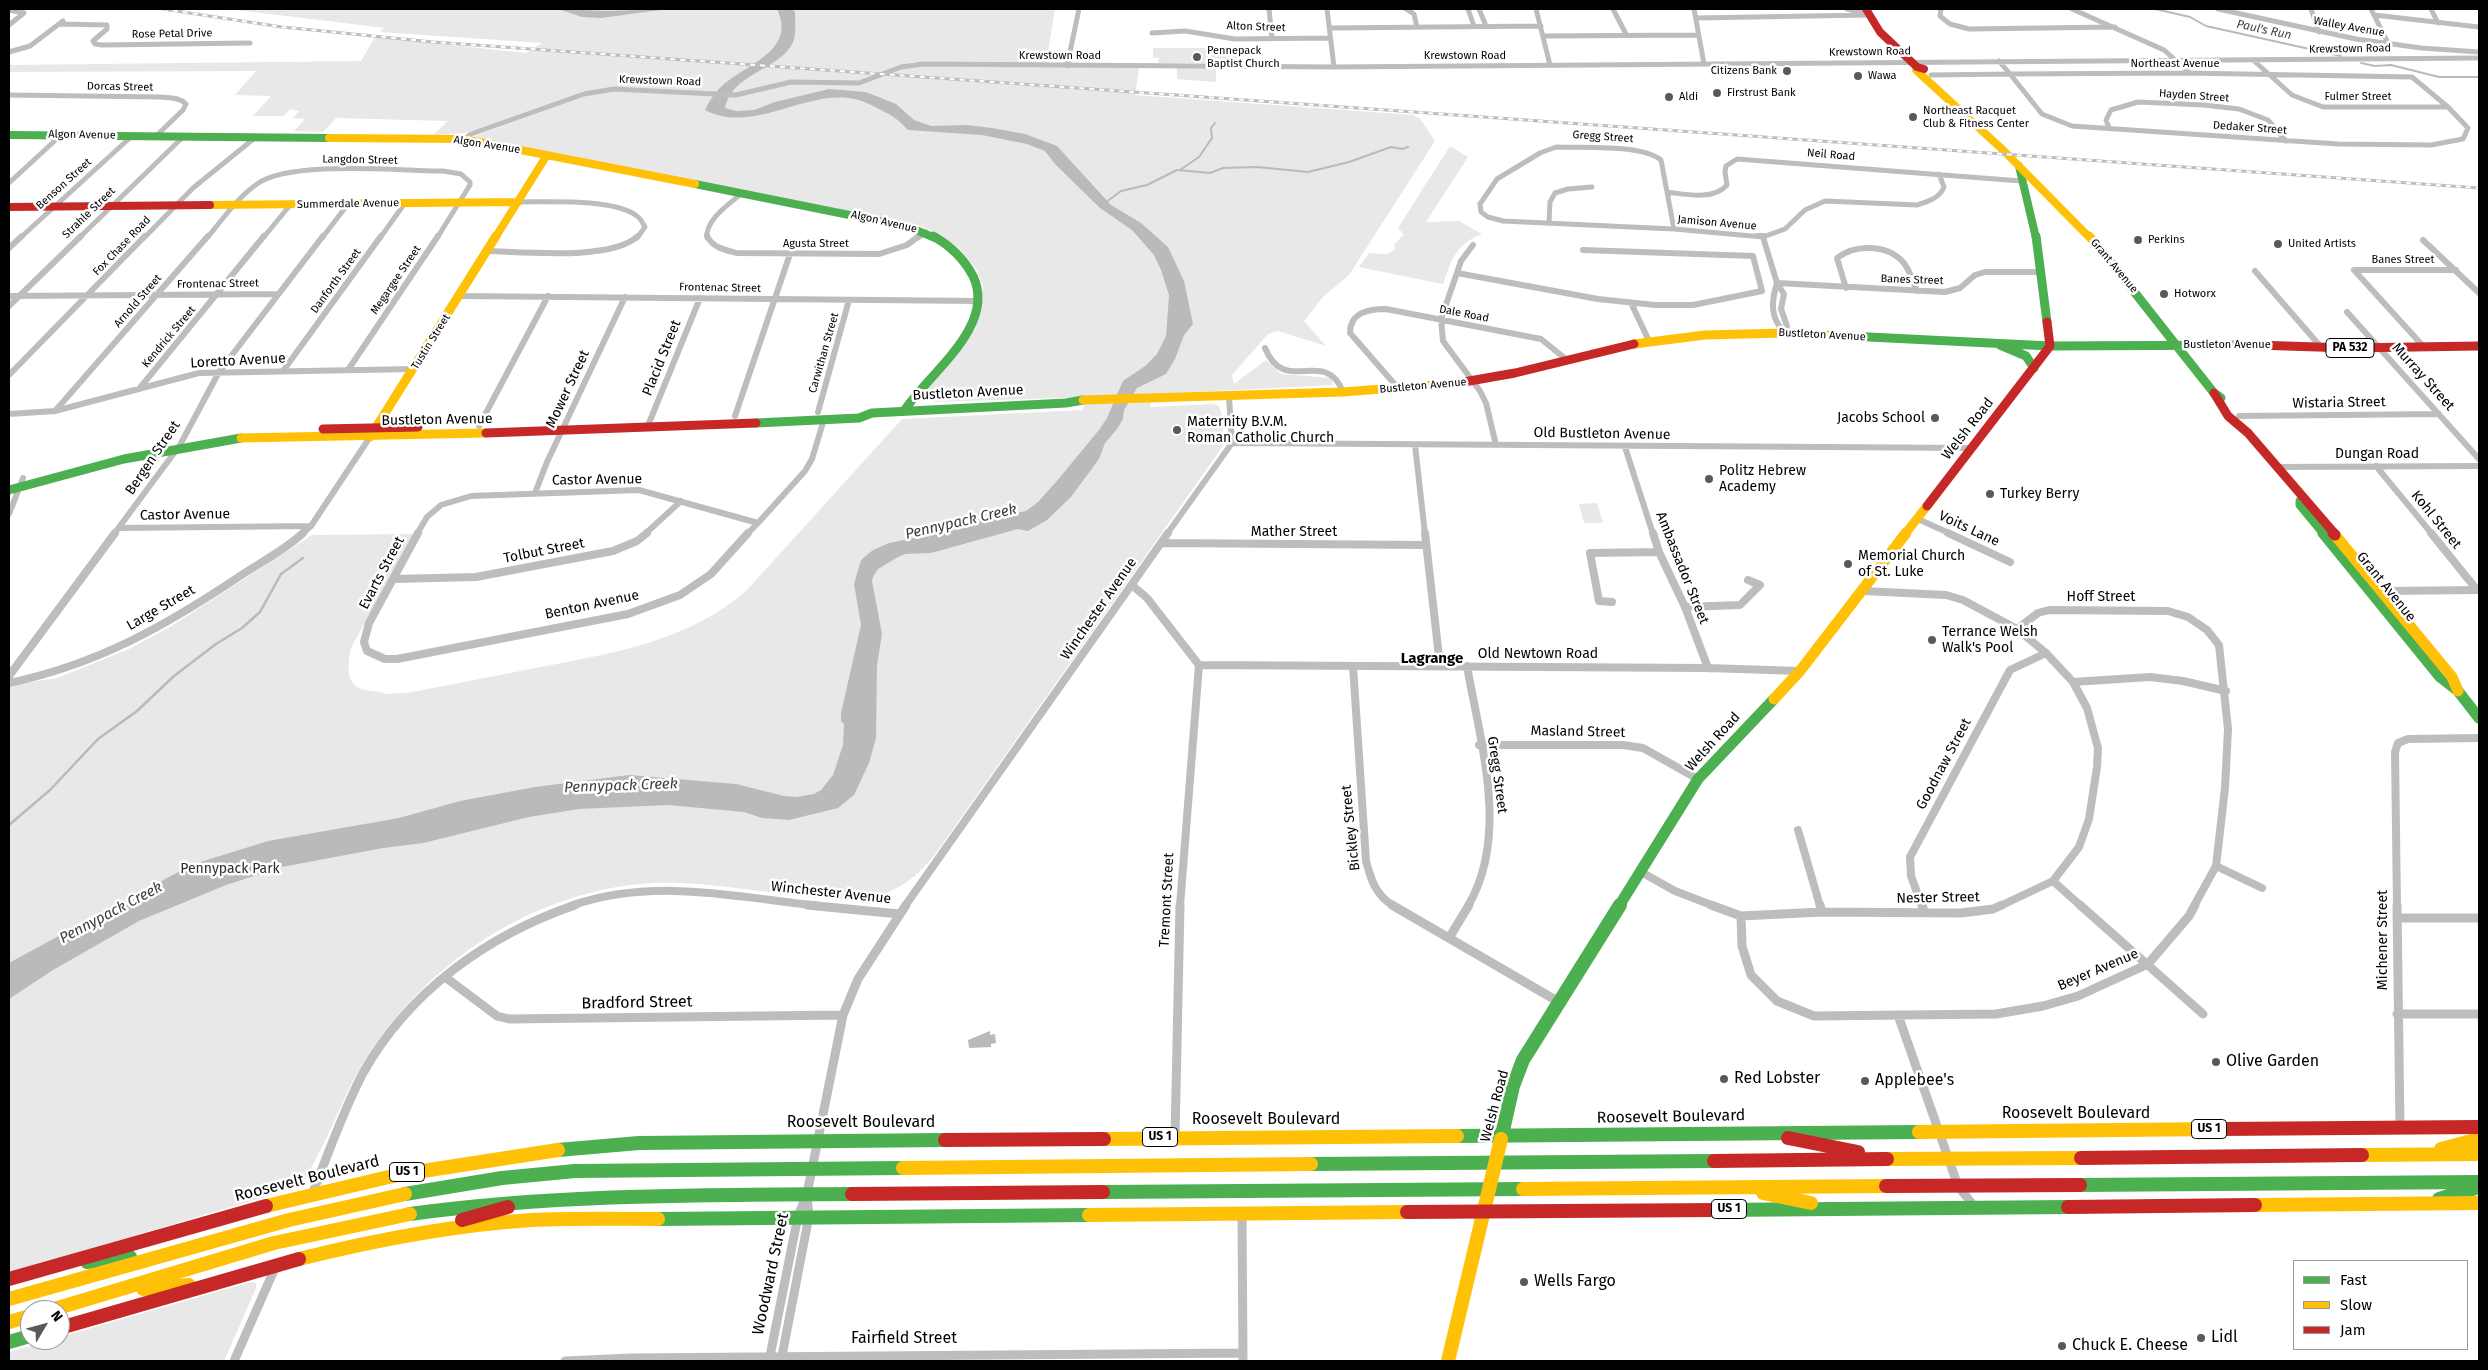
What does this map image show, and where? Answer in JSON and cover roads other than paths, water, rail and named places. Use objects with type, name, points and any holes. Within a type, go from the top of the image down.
[{"type":"main road","name":"Grant Avenue","points":[[1866,12],[1915,64],[1931,75],[1986,129],[2003,150],[2104,252],[2214,393],[2218,402],[2237,427],[2248,433],[2299,495],[2312,506],[2383,591],[2452,677],[2458,691],[2479,718]]},
{"type":"main road","name":"Grant Avenue","points":[[1915,64],[1916,70],[1994,144],[2003,150]]},
{"type":"main road","name":"Algon Avenue","points":[[9,135],[464,139],[879,220],[926,232]]},
{"type":"main road","name":"Tustin Street","points":[[373,432],[547,155]]},
{"type":"main road","points":[[2019,166],[2022,186],[2039,248],[2050,346]]},
{"type":"main road","points":[[2022,186],[2035,183]]},
{"type":"main road","name":"Summerdale Avenue","points":[[9,207],[518,202]]},
{"type":"main road","points":[[904,411],[910,399],[973,325],[979,301],[978,286],[968,264],[951,247],[926,232]]},
{"type":"main road","name":"Bustleton Avenue","points":[[373,432],[563,428],[821,416],[860,409],[872,413],[1398,388],[1474,381],[1649,342],[1705,334],[1785,333],[2050,346],[2236,344],[2321,348],[2379,348],[2479,346]]},
{"type":"main road","points":[[2000,345],[2026,356],[2034,364],[2034,368]]},
{"type":"main road","name":"Welsh Road","points":[[1448,1361],[1518,1071],[1698,779],[1800,672],[2050,346]]},
{"type":"main road","name":"Grant Avenue","points":[[2214,393],[2226,402],[2239,416],[2247,426],[2248,433]]},
{"type":"main road","name":"Bustleton Avenue","points":[[648,424],[735,416],[821,416]]},
{"type":"main road","name":"Bustleton Avenue","points":[[15,484],[120,453],[182,441],[480,426],[563,428]]},
{"type":"main road","name":"Grant Avenue","points":[[2299,495],[2300,505],[2440,678],[2458,691]]},
{"type":"main road","points":[[2411,642],[2424,642]]},
{"type":"main road","name":"Roosevelt Boulevard","points":[[9,1279],[237,1212],[312,1193],[432,1168],[572,1148],[667,1141],[2479,1127]]},
{"type":"main road","points":[[1762,1132],[1886,1158]]},
{"type":"main road","points":[[2424,1154],[2479,1139]]},
{"type":"main road","name":"US 1","points":[[9,1300],[337,1206],[480,1180],[602,1169],[2479,1154]]},
{"type":"main road","name":"US 1","points":[[70,1304],[270,1246],[348,1226],[452,1207],[538,1198],[807,1194],[2479,1182]]},
{"type":"main road","points":[[1735,1187],[1838,1208]]},
{"type":"main road","points":[[2424,1204],[2479,1187]]},
{"type":"main road","points":[[418,1233],[538,1198]]},
{"type":"main road","name":"US 1","points":[[70,1325],[276,1266],[359,1245],[418,1233],[505,1222],[561,1218],[2479,1203]]},
{"type":"main road","points":[[50,1267],[170,1253]]},
{"type":"main road","points":[[113,1292],[219,1283]]},
{"type":"street","points":[[1068,66],[1079,9]]},
{"type":"street","points":[[1269,9],[1272,38]]},
{"type":"street","points":[[1327,9],[1334,67]]},
{"type":"street","points":[[1406,9],[1414,14],[1417,26]]},
{"type":"street","points":[[1468,9],[1474,26]]},
{"type":"street","points":[[1480,9],[1486,26]]},
{"type":"street","points":[[1536,9],[1550,65]]},
{"type":"street","points":[[1613,9],[1626,34]]},
{"type":"street","points":[[1694,9],[1704,64]]},
{"type":"street","name":"Grant Avenue","points":[[1847,9],[1866,12]]},
{"type":"street","points":[[1941,9],[1940,16],[1951,24],[1976,29],[2115,27]]},
{"type":"street","points":[[2072,9],[2153,44],[2179,61],[2190,73]]},
{"type":"street","name":"Walley Avenue","points":[[2218,9],[2319,32],[2421,48],[2479,52]]},
{"type":"street","points":[[2311,9],[2319,32]]},
{"type":"street","points":[[2371,9],[2388,43]]},
{"type":"street","points":[[2430,9],[2438,23]]},
{"type":"street","points":[[9,10],[23,11],[22,15],[9,25]]},
{"type":"street","points":[[1696,18],[1866,12]]},
{"type":"street","points":[[2374,15],[2479,26]]},
{"type":"street","points":[[12,52],[30,46],[64,21]]},
{"type":"street","name":"Rose Petal Drive","points":[[59,24],[107,25],[107,29],[93,42],[95,44],[250,44]]},
{"type":"street","points":[[1330,28],[1540,26]]},
{"type":"street","name":"Alton Street","points":[[1152,33],[1185,31],[1235,39],[1330,38]]},
{"type":"street","points":[[1544,36],[1698,35]]},
{"type":"street","points":[[2421,48],[2432,59]]},
{"type":"street","name":"Krewstown Road","points":[[464,139],[476,132],[525,113],[584,94],[622,89],[733,95],[791,82],[859,83],[911,64],[1334,67],[1915,64],[2479,58]]},
{"type":"street","name":"Fulmer Street","points":[[2253,60],[2294,98],[2318,106],[2448,107]]},
{"type":"street","points":[[1999,62],[2010,75]]},
{"type":"street","name":"Northeast Avenue","points":[[1931,75],[2190,73],[2412,77],[2448,107]]},
{"type":"street","name":"Dedaker Street","points":[[2010,75],[2044,116],[2072,126],[2286,141],[2434,144],[2458,140],[2466,135],[2468,128],[2448,107]]},
{"type":"street","name":"Dorcas Street","points":[[9,95],[160,97],[178,98],[184,101],[186,104],[183,110],[156,136]]},
{"type":"street","name":"Hayden Street","points":[[2109,128],[2106,120],[2111,110],[2138,102],[2228,108],[2249,111],[2266,118],[2286,141]]},
{"type":"street","points":[[9,183],[61,135]]},
{"type":"street","name":"Benson Street","points":[[9,248],[133,135]]},
{"type":"street","name":"Strahle Street","points":[[9,306],[17,296],[184,136]]},
{"type":"street","name":"Fox Chase Road","points":[[9,375],[193,188],[256,137]]},
{"type":"street","name":"Gregg Street","points":[[1487,217],[1481,212],[1480,204],[1497,179],[1556,147],[1574,146],[1642,152],[1656,156],[1660,160],[1666,192]]},
{"type":"street","name":"Neil Road","points":[[1666,192],[1713,194],[1721,192],[1727,185],[1724,170],[1726,165],[1737,159],[1938,174],[2022,186]]},
{"type":"street","name":"Langdon Street","points":[[236,205],[252,187],[261,181],[289,171],[316,169],[453,172],[461,174],[470,182],[461,202]]},
{"type":"street","name":"Jamison Avenue","points":[[1487,217],[1502,221],[1674,229],[1763,236],[1785,229],[1805,210],[1825,202],[1917,205],[1928,202],[1942,192],[1944,187],[1938,174]]},
{"type":"street","points":[[1549,223],[1550,202],[1555,193],[1568,189],[1592,187]]},
{"type":"street","points":[[1666,192],[1674,229]]},
{"type":"street","name":"Agusta Street","points":[[742,194],[710,223],[706,237],[714,248],[724,251],[790,254],[879,254],[907,245],[926,232]]},
{"type":"street","name":"Megargee Street","points":[[348,370],[461,202]]},
{"type":"street","name":"Summerdale Avenue","points":[[488,251],[604,250],[620,247],[637,238],[646,227],[641,217],[635,213],[596,204],[518,202]]},
{"type":"street","name":"Danforth Street","points":[[283,371],[405,203]]},
{"type":"street","name":"Kendrick Street","points":[[139,389],[291,204]]},
{"type":"street","name":"Bergen Street","points":[[9,676],[182,441],[218,372],[348,204]]},
{"type":"street","name":"Arnold Street","points":[[55,411],[236,205]]},
{"type":"street","points":[[1763,236],[1777,283],[1784,294],[1781,309],[1787,326],[1785,333],[1777,326],[1772,311],[1777,283]]},
{"type":"street","points":[[2423,240],[2479,293]]},
{"type":"street","points":[[1473,245],[1461,261],[1441,319],[1443,342],[1474,381],[1486,403],[1496,445]]},
{"type":"street","points":[[1846,288],[1837,258],[1842,253],[1856,249],[1868,249],[1895,256],[1903,263],[1917,291]]},
{"type":"street","points":[[1457,272],[1632,305],[1686,306],[1747,292],[1762,291],[1753,256],[1583,250]]},
{"type":"street","points":[[735,416],[790,254]]},
{"type":"street","name":"Banes Street","points":[[2423,346],[2354,270],[2456,270]]},
{"type":"street","points":[[2255,271],[2321,348]]},
{"type":"street","name":"Banes Street","points":[[1777,283],[1945,292],[1960,288],[1975,275],[1985,272],[2041,272]]},
{"type":"street","name":"Frontenac Street","points":[[9,296],[278,294]]},
{"type":"street","name":"Frontenac Street","points":[[460,296],[979,301]]},
{"type":"street","points":[[480,426],[548,296]]},
{"type":"street","name":"Mower Street","points":[[535,493],[563,428],[625,297]]},
{"type":"street","name":"Placid Street","points":[[648,424],[700,298]]},
{"type":"street","name":"Carwithan Street","points":[[821,416],[850,300]]},
{"type":"street","points":[[1632,305],[1649,342]]},
{"type":"street","name":"Dale Road","points":[[1398,388],[1350,333],[1349,329],[1352,318],[1365,311],[1379,309],[1441,319],[1540,339],[1552,346],[1567,360]]},
{"type":"street","name":"Murray Street","points":[[2347,312],[2479,459]]},
{"type":"street","points":[[1264,348],[1272,362],[1282,369],[1319,370],[1332,374],[1340,380],[1343,392]]},
{"type":"street","name":"Loretto Avenue","points":[[9,414],[55,411],[190,375],[218,372],[413,369]]},
{"type":"street","points":[[1229,397],[1232,443]]},
{"type":"street","name":"Wistaria Street","points":[[2239,416],[2439,414]]},
{"type":"street","name":"Benton Avenue","points":[[369,652],[385,659],[397,659],[628,614],[659,605],[680,595],[710,574],[805,470],[812,459],[821,416]]},
{"type":"street","name":"Tustin Street","points":[[311,526],[373,432]]},
{"type":"street","name":"Old Bustleton Avenue","points":[[1232,443],[1972,448]]},
{"type":"street","name":"Winchester Avenue","points":[[312,1193],[346,1112],[372,1059],[404,1017],[445,977],[472,956],[536,919],[568,905],[629,892],[661,890],[899,914],[1133,586],[1232,443]]},
{"type":"street","points":[[1415,445],[1440,666]]},
{"type":"street","name":"Ambassador Street","points":[[1625,447],[1659,552],[1685,607],[1708,668]]},
{"type":"street","name":"Kohl Street","points":[[2376,466],[2478,590]]},
{"type":"street","name":"Dungan Road","points":[[2276,467],[2479,466]]},
{"type":"street","points":[[9,514],[15,484]]},
{"type":"street","name":"Castor Avenue","points":[[435,510],[453,501],[471,496],[639,490],[758,523]]},
{"type":"street","name":"Tolbut Street","points":[[394,579],[476,576],[613,551],[637,541],[655,528],[681,501]]},
{"type":"street","name":"Evarts Street","points":[[369,652],[364,642],[369,622],[422,525],[435,510]]},
{"type":"street","name":"Voits Lane","points":[[1918,519],[2010,562]]},
{"type":"street","name":"Castor Avenue","points":[[119,528],[311,526]]},
{"type":"street","name":"Large Street","points":[[9,683],[32,680],[91,660],[145,633],[292,542],[311,526]]},
{"type":"street","name":"Mather Street","points":[[1163,543],[1425,546]]},
{"type":"street","points":[[1612,602],[1599,601],[1590,553],[1659,552]]},
{"type":"street","points":[[1685,607],[1740,605],[1760,585],[1748,580]]},
{"type":"street","points":[[1133,586],[1147,598],[1193,660],[1199,665]]},
{"type":"street","points":[[2383,591],[2478,590]]},
{"type":"street","name":"Nester Street","points":[[1642,872],[1675,891],[1741,916],[1822,912],[1924,911],[1962,913],[1993,909],[2053,882],[2079,847],[2089,819],[2097,767],[2098,748],[2090,716],[2073,682],[2046,654],[2017,629],[1981,609],[1946,595],[1863,591]]},
{"type":"street","name":"Hoff Street","points":[[2017,629],[2038,613],[2049,610],[2168,611],[2189,618]]},
{"type":"street","name":"Beyer Avenue","points":[[1741,916],[1742,946],[1751,975],[1777,1001],[1814,1016],[1996,1014],[2043,1006],[2078,996],[2148,964],[2189,916],[2216,866],[2225,788],[2228,729],[2226,691],[2219,644],[2207,630],[2189,618]]},
{"type":"street","name":"Goodnaw Street","points":[[1924,911],[1911,876],[1910,857],[2010,670],[2046,654]]},
{"type":"street","name":"Old Newtown Road","points":[[1199,665],[1708,668],[1800,672]]},
{"type":"street","name":"Tremont Street","points":[[1175,1137],[1180,892],[1199,665]]},
{"type":"street","name":"Bickley Street","points":[[1353,666],[1366,861],[1371,881],[1384,900],[1559,1002]]},
{"type":"street","name":"Gregg Street","points":[[1448,938],[1478,889],[1488,851],[1490,824],[1488,790],[1467,666]]},
{"type":"street","points":[[2073,682],[2150,677],[2183,681],[2226,691]]},
{"type":"street","name":"Michener Street","points":[[2400,1127],[2395,752],[2398,743],[2408,739],[2479,738]]},
{"type":"street","name":"Masland Street","points":[[1479,745],[1623,745],[1643,748],[1698,779]]},
{"type":"street","points":[[1798,830],[1822,912]]},
{"type":"street","points":[[2216,866],[2262,888]]},
{"type":"street","points":[[2053,882],[2148,964],[2202,1014]]},
{"type":"street","name":"Woodward Street","points":[[775,1359],[842,1015],[858,979],[899,914]]},
{"type":"street","points":[[2397,918],[2479,918]]},
{"type":"street","name":"Bradford Street","points":[[445,977],[497,1016],[509,1019],[842,1015]]},
{"type":"street","points":[[2397,1014],[2479,1014]]},
{"type":"street","points":[[1898,1015],[1958,1186],[1975,1207]]},
{"type":"street","points":[[1956,1207],[1958,1186]]},
{"type":"street","points":[[1242,1212],[1243,1357]]},
{"type":"street","points":[[234,1361],[276,1266]]},
{"type":"street","name":"Fairfield Street","points":[[565,1361],[631,1358],[1243,1357]]},
{"type":"water","points":[[558,9],[606,11],[668,9],[601,18],[582,17]]},
{"type":"water","name":"Pennypack Creek","points":[[777,9],[792,9],[795,12],[795,30],[791,46],[775,61],[736,87],[729,97],[725,108],[736,111],[754,110],[775,102],[829,89],[866,92],[896,104],[914,120],[931,126],[966,125],[992,128],[1025,134],[1057,146],[1111,205],[1141,223],[1168,247],[1184,281],[1193,324],[1184,335],[1175,359],[1166,374],[1137,388],[1124,410],[1123,419],[1105,443],[1099,459],[1071,497],[1047,520],[1028,531],[1018,529],[931,553],[905,554],[878,569],[872,581],[882,634],[877,665],[876,738],[869,763],[854,795],[838,808],[789,820],[762,818],[744,812],[668,805],[579,809],[529,817],[423,843],[383,848],[282,867],[226,885],[139,921],[53,970],[9,999],[9,963],[88,920],[126,905],[165,879],[194,864],[268,841],[399,818],[460,801],[535,787],[629,775],[736,784],[784,796],[797,797],[814,794],[821,790],[833,775],[843,745],[844,724],[841,721],[841,713],[861,625],[854,584],[861,560],[873,550],[889,543],[953,530],[990,518],[1026,511],[1038,502],[1099,430],[1107,418],[1123,381],[1145,366],[1157,354],[1166,336],[1169,295],[1154,255],[1132,230],[1100,208],[1055,164],[1045,151],[1027,144],[982,135],[908,130],[886,112],[870,104],[848,98],[812,101],[740,118],[722,116],[705,110],[713,96],[723,85],[756,63],[775,46],[780,35],[781,23]]},
{"type":"water","points":[[990,1031],[990,1035],[995,1034],[996,1043],[991,1044],[991,1047],[969,1048],[968,1040]]},
{"type":"waterway","name":"Paul's Run","points":[[2155,9],[2190,17],[2206,26],[2341,56]]},
{"type":"waterway","name":"Paul's Run","points":[[2361,63],[2375,66],[2391,65],[2439,77],[2479,77]]},
{"type":"waterway","points":[[1180,170],[1199,157],[1212,138],[1211,128],[1215,123]]},
{"type":"waterway","points":[[1105,203],[1121,191],[1147,185],[1177,170],[1210,173],[1223,168],[1257,167],[1308,172],[1349,162],[1391,147],[1402,149],[1408,147]]},
{"type":"waterway","points":[[9,825],[50,790],[98,739],[137,711],[174,676],[216,644],[242,628],[260,612],[281,574],[303,558]]},
{"type":"railway","points":[[163,9],[282,27],[433,42],[2479,188]]},
{"type":"place","name":"Pennepack Baptist Church","points":[[1197,57]]},
{"type":"place","name":"Citizens Bank","points":[[1787,71]]},
{"type":"place","name":"Wawa","points":[[1858,76]]},
{"type":"place","name":"Firstrust Bank","points":[[1717,93]]},
{"type":"place","name":"Aldi","points":[[1669,97]]},
{"type":"place","name":"Northeast Racquet Club & Fitness Center","points":[[1913,117]]},
{"type":"place","name":"Perkins","points":[[2138,240]]},
{"type":"place","name":"United Artists","points":[[2278,244]]},
{"type":"place","name":"Hotworx","points":[[2164,294]]},
{"type":"place","name":"Jacobs School","points":[[1935,418]]},
{"type":"place","name":"Maternity B.V.M. Roman Catholic Church","points":[[1177,430]]},
{"type":"place","name":"Politz Hebrew Academy","points":[[1709,479]]},
{"type":"place","name":"Turkey Berry","points":[[1990,494]]},
{"type":"place","name":"Memorial Church of St. Luke","points":[[1848,564]]},
{"type":"place","name":"Terrance Welsh Walk's Pool","points":[[1932,640]]},
{"type":"place","name":"Olive Garden","points":[[2216,1062]]},
{"type":"place","name":"Red Lobster","points":[[1724,1079]]},
{"type":"place","name":"Applebee's","points":[[1865,1081]]},
{"type":"place","name":"Wells Fargo","points":[[1524,1282]]},
{"type":"place","name":"Lidl","points":[[2201,1338]]},
{"type":"place","name":"Chuck E. Cheese","points":[[2062,1346]]},
{"type":"district","name":"Lagrange","points":[[1432,659]]},
{"type":"park label","name":"Pennypack Park","points":[[230,869]]}]
